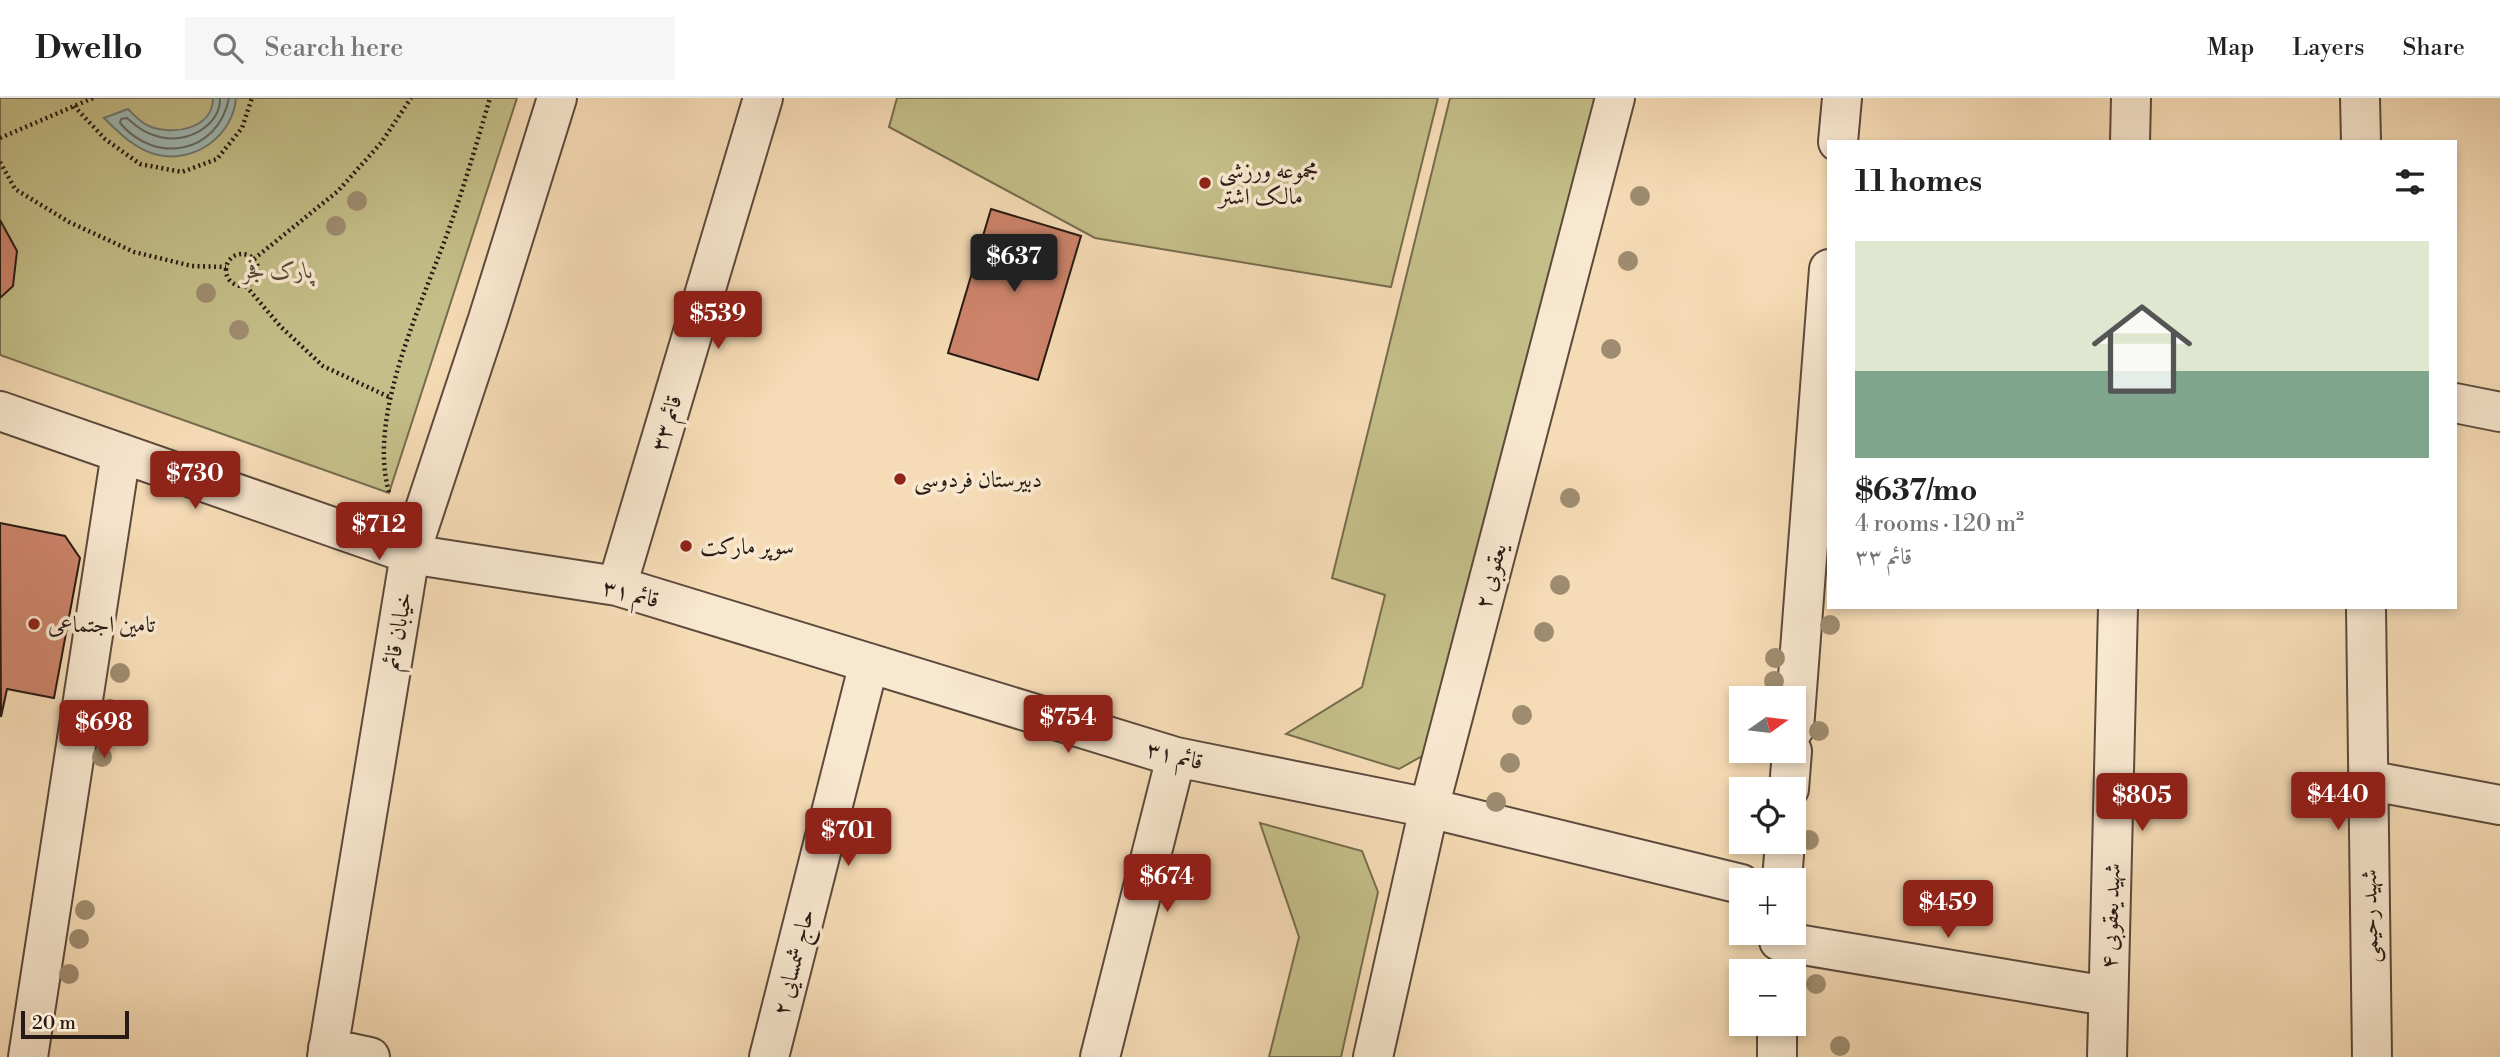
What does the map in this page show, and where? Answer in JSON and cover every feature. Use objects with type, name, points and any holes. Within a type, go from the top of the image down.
[{"type":"street","name":"خیابان قائم","points":[[328,1052],[410,554],[488,319],[557,98]]},
{"type":"street","name":"قائم ۳۳","points":[[617,586],[763,98]]},
{"type":"street","name":"یعقوبی ۲","points":[[1373,1057],[1429,808],[1615,98]]},
{"type":"street","points":[[1839,140],[1842,98]]},
{"type":"street","points":[[2130,140],[2131,98]]},
{"type":"street","points":[[2360,98],[2361,140]]},
{"type":"street","points":[[1797,686],[1827,296]]},
{"type":"street","points":[[2457,403],[2500,412]]},
{"type":"street","name":"قائم ۳۱","points":[[0,411],[410,554],[617,586],[1176,757],[1429,808],[1729,881]]},
{"type":"street","points":[[27,1057],[121,453]]},
{"type":"street","name":"شهید یعقوبی ۴","points":[[2107,1057],[2118,609]]},
{"type":"street","name":"شهید رحیمی","points":[[2366,609],[2372,1057]]},
{"type":"street","name":"حاج شمسایی ۲","points":[[769,1057],[869,663]]},
{"type":"street","points":[[1100,1057],[1176,757]]},
{"type":"street","points":[[2367,780],[2500,805]]},
{"type":"street","points":[[1779,948],[2107,996]]},
{"type":"street","points":[[1777,1036],[1777,1057]]},
{"type":"street","points":[[328,1052],[370,1057]]},
{"type":"path","points":[[0,138],[93,98]]},
{"type":"path","points":[[74,106],[105,139],[140,164],[181,172],[217,159],[242,128],[252,98]]},
{"type":"path","points":[[254,259],[338,191],[381,143],[411,98]]},
{"type":"path","points":[[389,493],[383,472],[389,397],[451,222],[491,98]]},
{"type":"path","points":[[0,162],[15,189],[69,222],[134,252],[192,266],[226,267]]},
{"type":"path","points":[[246,286],[256,279],[259,266],[248,254],[238,254],[226,267],[228,277],[234,284],[246,286],[281,327],[323,366],[389,397]]},
{"type":"green space","name":"پارک فجر","points":[[0,98],[517,98],[389,493],[0,355]]},
{"type":"green space","name":"مجموعه ورزشی مالک اشتر","points":[[897,98],[1438,98],[1391,287],[1095,238],[889,127]]},
{"type":"green space","points":[[1450,98],[1597,98],[1431,751],[1399,769],[1286,734],[1362,687],[1385,595],[1332,578]]},
{"type":"green space","points":[[1260,823],[1362,851],[1378,892],[1341,1057],[1269,1057],[1299,937]]},
{"type":"water","points":[[213,98],[236,98],[228,124],[210,144],[185,155],[150,153],[135,145],[104,118],[128,109],[149,126],[180,130],[199,123],[206,117]]},
{"type":"building","points":[[991,209],[1081,236],[1038,380],[948,353]]},
{"type":"building","points":[[0,220],[17,251],[13,286],[0,298]]},
{"type":"building","name":"تامین اجتماعی","points":[[0,523],[65,536],[80,558],[54,698],[7,689],[1,717]]},
{"type":"place","name":"مجموعه ورزشی مالک اشتر","points":[[1205,183]]},
{"type":"place","name":"دبیرستان فردوسی","points":[[900,479]]},
{"type":"place","name":"سوپر مارکت","points":[[686,546]]},
{"type":"place","name":"تامین اجتماعی","points":[[34,624]]}]
